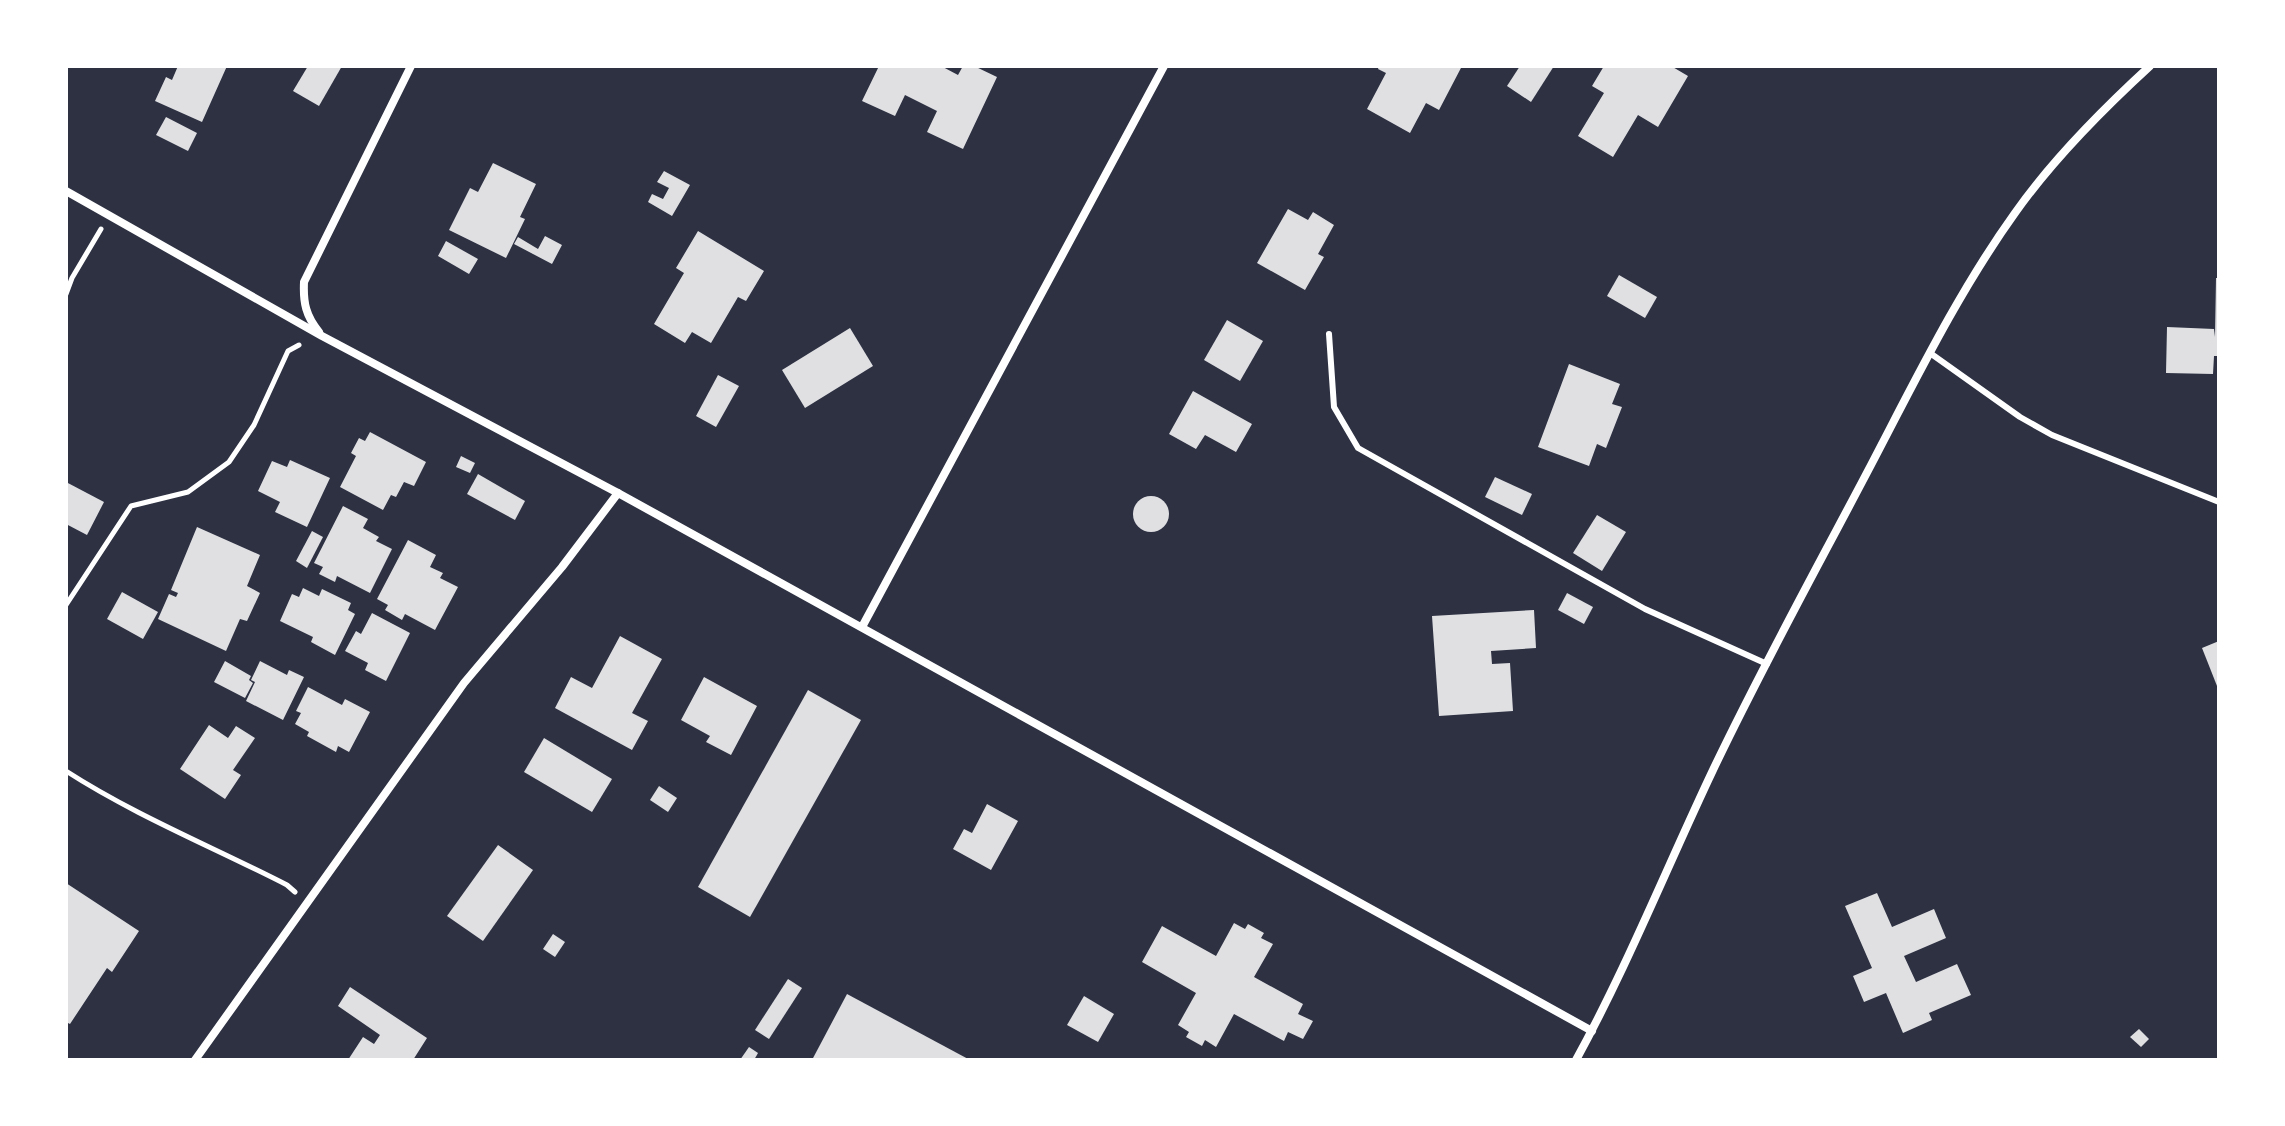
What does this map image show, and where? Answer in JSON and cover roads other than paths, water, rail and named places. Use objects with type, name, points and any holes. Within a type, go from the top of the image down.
[{"type":"street","points":[[322,336],[309,319],[303,300],[304,282],[411,66]]},
{"type":"street","points":[[862,627],[1164,66]]},
{"type":"street","points":[[1576,1060],[1715,766],[1930,353],[1974,275],[2016,211],[2064,153],[2150,66]]},
{"type":"street","points":[[66,191],[322,336],[618,493],[1592,1031]]},
{"type":"street","points":[[195,1060],[464,683],[562,567],[618,493]]},
{"type":"lane","points":[[1329,334],[1334,407],[1358,448],[1645,609],[1767,664]]},
{"type":"lane","points":[[1930,353],[2020,417],[2052,435],[2219,502]]}]
